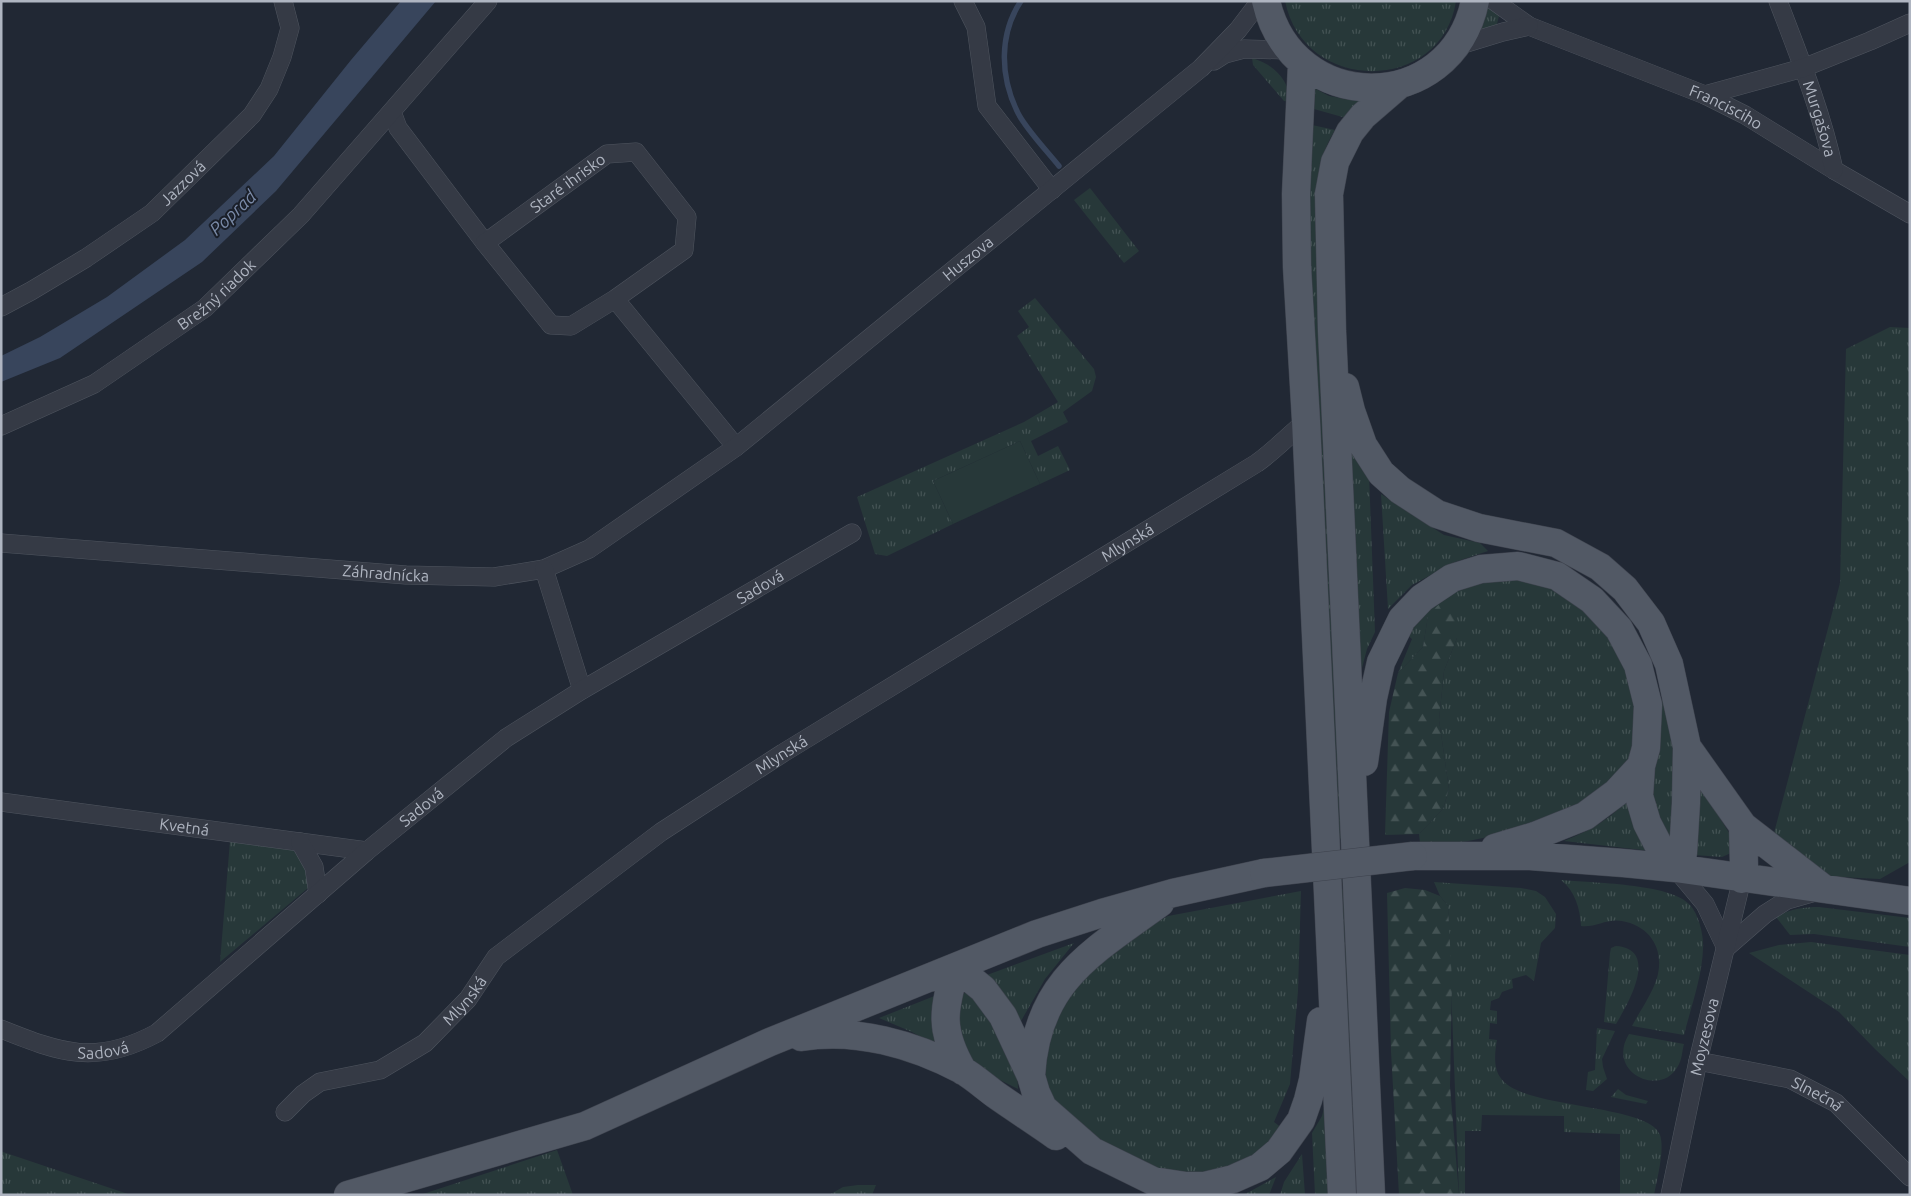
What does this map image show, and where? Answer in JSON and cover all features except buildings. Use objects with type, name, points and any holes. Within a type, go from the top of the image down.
[{"type":"main road","points":[[1266,1],[1269,15],[1277,33],[1295,57],[1332,81],[1354,87],[1377,88],[1400,84],[1430,70],[1454,47],[1468,24],[1475,1]]},
{"type":"main road","points":[[1295,57],[1301,115],[1296,194],[1297,267],[1306,421],[1342,1195]]},
{"type":"main road","points":[[1371,1195],[1332,331],[1329,194],[1335,162],[1354,126],[1400,84]]},
{"type":"main road","points":[[1332,331],[1351,411],[1363,445],[1381,473],[1437,514],[1479,528],[1556,543],[1600,568],[1625,589],[1651,623],[1669,664],[1687,747],[1683,853],[1675,868]]},
{"type":"main road","points":[[1354,825],[1377,679],[1381,662],[1402,619],[1422,598],[1452,578],[1481,569],[1518,566],[1556,576],[1592,600],[1619,629],[1638,665],[1648,705],[1646,748],[1641,766],[1639,796],[1647,823],[1662,852],[1675,868]]},
{"type":"main road","points":[[1687,747],[1742,826],[1825,890]]},
{"type":"main road","points":[[1476,855],[1535,836],[1585,816],[1616,793],[1641,766]]},
{"type":"main road","points":[[1742,826],[1744,866],[1742,879]]},
{"type":"main road","points":[[348,1195],[404,1179],[578,1110],[684,1081],[770,1042],[956,966],[1070,923],[1173,894],[1264,873],[1413,856],[1530,856],[1675,868],[1742,879],[1910,901]]},
{"type":"main road","points":[[1031,1076],[1032,1053],[1037,1032],[1048,1008],[1067,978],[1088,955],[1173,894]]},
{"type":"main road","points":[[956,966],[983,989],[996,1006],[1031,1076],[1043,1108],[1092,1151],[1153,1181],[1186,1186],[1204,1186],[1233,1180],[1260,1167],[1279,1150],[1301,1120],[1313,1080],[1330,952]]},
{"type":"main road","points":[[956,966],[947,998],[945,1020],[954,1056],[963,1071]]},
{"type":"main road","points":[[770,1042],[818,1034],[861,1035],[896,1043],[929,1055],[963,1071],[1122,1179],[1156,1195]]},
{"type":"street","name":"Jazzová","points":[[1,307],[86,258],[152,213],[252,115],[269,89],[282,57],[290,28],[283,1]]},
{"type":"street","name":"Brežný riadok","points":[[1,426],[94,384],[204,308],[301,215],[488,1]]},
{"type":"street","points":[[963,1],[976,27],[987,106],[1052,190]]},
{"type":"street","name":"Huszova","points":[[736,447],[1201,68],[1238,30],[1260,1]]},
{"type":"street","name":"Francisciho","points":[[1494,1],[1529,26],[1705,95],[1745,116],[1910,214]]},
{"type":"street","name":"Murgašova","points":[[1778,1],[1830,150],[1834,170]]},
{"type":"street","points":[[1802,68],[1910,23]]},
{"type":"street","points":[[1454,47],[1529,26]]},
{"type":"street","name":"Huszova","points":[[1201,68],[1225,54],[1244,48],[1295,57]]},
{"type":"street","name":"Murgašova","points":[[1705,95],[1802,68]]},
{"type":"street","points":[[392,112],[398,128],[486,244]]},
{"type":"street","name":"Staré ihrisko","points":[[636,152],[686,217],[684,250],[615,299],[571,326],[551,325],[486,244],[606,154],[636,152]]},
{"type":"street","points":[[615,299],[736,447]]},
{"type":"street","name":"Mlynská","points":[[285,1112],[303,1094],[320,1082],[380,1070],[425,1043],[468,998],[496,957],[661,832],[783,753],[1257,463],[1282,444],[1306,421]]},
{"type":"street","name":"Záhradnícka","points":[[1,543],[406,575],[494,577],[544,569],[589,549],[736,447]]},
{"type":"street","name":"Sadová","points":[[1,1029],[51,1048],[86,1054],[123,1049],[157,1034],[367,851],[506,738],[582,690],[852,533]]},
{"type":"street","points":[[544,569],[582,690]]},
{"type":"street","name":"Kvetná","points":[[1,802],[367,851]]},
{"type":"street","points":[[300,842],[314,866],[318,894]]},
{"type":"street","points":[[1675,868],[1704,904],[1726,948],[1765,914],[1787,900],[1825,890]]},
{"type":"street","name":"Moyzesova","points":[[1676,1193],[1698,1060],[1742,879]]},
{"type":"street","name":"Slnečná","points":[[1698,1060],[1790,1079],[1836,1103],[1910,1177]]},
{"type":"green space","points":[[1285,1],[1456,1],[1445,32],[1426,53],[1401,67],[1372,71],[1344,67],[1318,54],[1297,32]]},
{"type":"green space","points":[[1488,7],[1499,16],[1496,28],[1479,34]]},
{"type":"green space","points":[[1252,58],[1267,65],[1279,74],[1287,86],[1292,102],[1284,101],[1253,65]]},
{"type":"green space","points":[[1314,88],[1329,96],[1364,102],[1346,118],[1314,109]]},
{"type":"green space","points":[[1312,125],[1335,130],[1324,152],[1317,192],[1344,838],[1335,839],[1307,226]]},
{"type":"green space","points":[[1090,188],[1139,251],[1124,263],[1074,200]]},
{"type":"green space","points":[[1035,298],[1094,369],[1096,377],[1092,391],[1063,412],[1068,422],[1031,441],[1038,456],[1058,446],[1070,470],[1040,484],[1020,441],[933,481],[953,524],[887,556],[875,554],[857,497],[1024,422],[1058,402],[1017,336],[1029,327],[1018,311]]},
{"type":"green space","points":[[1890,327],[1910,328],[1910,862],[1880,879],[1820,876],[1774,833],[1840,583],[1846,349]]},
{"type":"green space","points":[[1346,426],[1369,474],[1375,632],[1367,649],[1358,683]]},
{"type":"green space","points":[[1020,441],[1040,484],[953,524],[933,481]]},
{"type":"green space","points":[[1381,494],[1444,535],[1480,543],[1488,551],[1455,562],[1412,585],[1388,609]]},
{"type":"green space","points":[[1494,577],[1524,579],[1560,591],[1586,609],[1611,638],[1628,671],[1638,714],[1635,746],[1624,772],[1603,795],[1526,829],[1454,844],[1420,843],[1419,834],[1443,809],[1449,789],[1439,720],[1444,671],[1457,638],[1428,616],[1423,647],[1398,673],[1412,639],[1405,633],[1417,616],[1455,589]]},
{"type":"green space","points":[[1443,600],[1454,606],[1457,638],[1444,671],[1439,720],[1449,789],[1443,809],[1419,834],[1385,835],[1389,712],[1398,673],[1423,647],[1428,616]]},
{"type":"green space","points":[[1665,698],[1676,755],[1675,847],[1653,817],[1649,778],[1660,699]]},
{"type":"green space","points":[[1696,779],[1734,841],[1731,853],[1722,857],[1694,855]]},
{"type":"green space","points":[[1629,800],[1651,851],[1564,841],[1599,824]]},
{"type":"green space","points":[[230,841],[289,846],[305,863],[308,888],[220,962]]},
{"type":"green space","points":[[1561,880],[1648,888],[1666,892],[1690,905],[1696,914],[1700,926],[1703,949],[1698,981],[1684,1035],[1632,1026],[1657,978],[1659,958],[1653,940],[1640,928],[1617,920],[1591,926],[1581,926],[1576,900],[1570,889]]},
{"type":"green space","points":[[1434,882],[1521,888],[1536,891],[1545,897],[1556,914],[1555,928],[1541,943],[1534,981],[1526,975],[1512,979],[1513,988],[1502,992],[1499,998],[1491,1001],[1490,1010],[1497,1011],[1497,1024],[1490,1023],[1489,1039],[1497,1040],[1496,1069],[1500,1077],[1512,1088],[1531,1095],[1610,1111],[1633,1117],[1651,1125],[1660,1135],[1662,1148],[1654,1195],[1620,1195],[1620,1134],[1564,1132],[1564,1116],[1482,1115],[1481,1131],[1465,1131],[1465,1195],[1459,1195],[1448,906],[1440,896]]},
{"type":"green space","points":[[1405,888],[1425,890],[1440,896],[1448,906],[1452,982],[1450,1086],[1459,1195],[1399,1195],[1391,1051],[1387,893]]},
{"type":"green space","points":[[1348,889],[1362,1195],[1351,1195],[1337,890]]},
{"type":"green space","points":[[1301,891],[1298,991],[1290,1084],[1274,1122],[1287,1132],[1250,1166],[1185,1181],[1078,1133],[1054,1108],[1045,1082],[1039,1052],[1069,989],[1130,936],[1168,916]]},
{"type":"green space","points":[[1819,907],[1910,918],[1910,947],[1814,934],[1790,935],[1776,917],[1797,909]]},
{"type":"green space","points":[[1811,942],[1910,955],[1910,1082],[1839,1012],[1749,953],[1779,945]]},
{"type":"green space","points":[[1074,943],[1045,979],[1021,1021],[987,975]]},
{"type":"green space","points":[[1616,946],[1629,949],[1636,957],[1638,967],[1633,991],[1616,1024],[1604,1022],[1610,953],[1611,948]]},
{"type":"green space","points":[[972,990],[985,1000],[1017,1069],[1018,1089],[976,1068],[961,1050],[955,997]]},
{"type":"green space","points":[[937,995],[943,1049],[912,1032],[879,1018]]},
{"type":"green space","points":[[1597,1028],[1615,1031],[1602,1059],[1607,1079],[1593,1091],[1586,1090],[1588,1072],[1595,1070]]},
{"type":"green space","points":[[1629,1034],[1684,1044],[1678,1066],[1670,1075],[1660,1080],[1649,1080],[1639,1077],[1630,1070],[1624,1060],[1624,1048]]},
{"type":"green space","points":[[1618,1089],[1626,1095],[1648,1101],[1646,1104],[1611,1097]]},
{"type":"green space","points":[[1326,1100],[1330,1195],[1315,1195],[1312,1133],[1322,1116]]},
{"type":"green space","points":[[557,1150],[573,1195],[420,1195]]},
{"type":"green space","points":[[1,1151],[3,1152],[131,1195],[1,1195]]},
{"type":"green space","points":[[1302,1154],[1305,1195],[1280,1195],[1284,1182]]},
{"type":"green space","points":[[1276,1177],[1269,1195],[1242,1195],[1249,1192]]},
{"type":"green space","points":[[876,1185],[872,1195],[829,1195],[843,1187]]},
{"type":"water","name":"Poprad","points":[[401,1],[436,1],[276,191],[202,262],[60,358],[1,382],[1,356],[40,337],[107,297],[185,240],[274,156]]},
{"type":"waterway","points":[[1021,1],[1009,27],[1006,41],[1004,55],[1007,84],[1020,117],[1030,132],[1059,166]]}]
